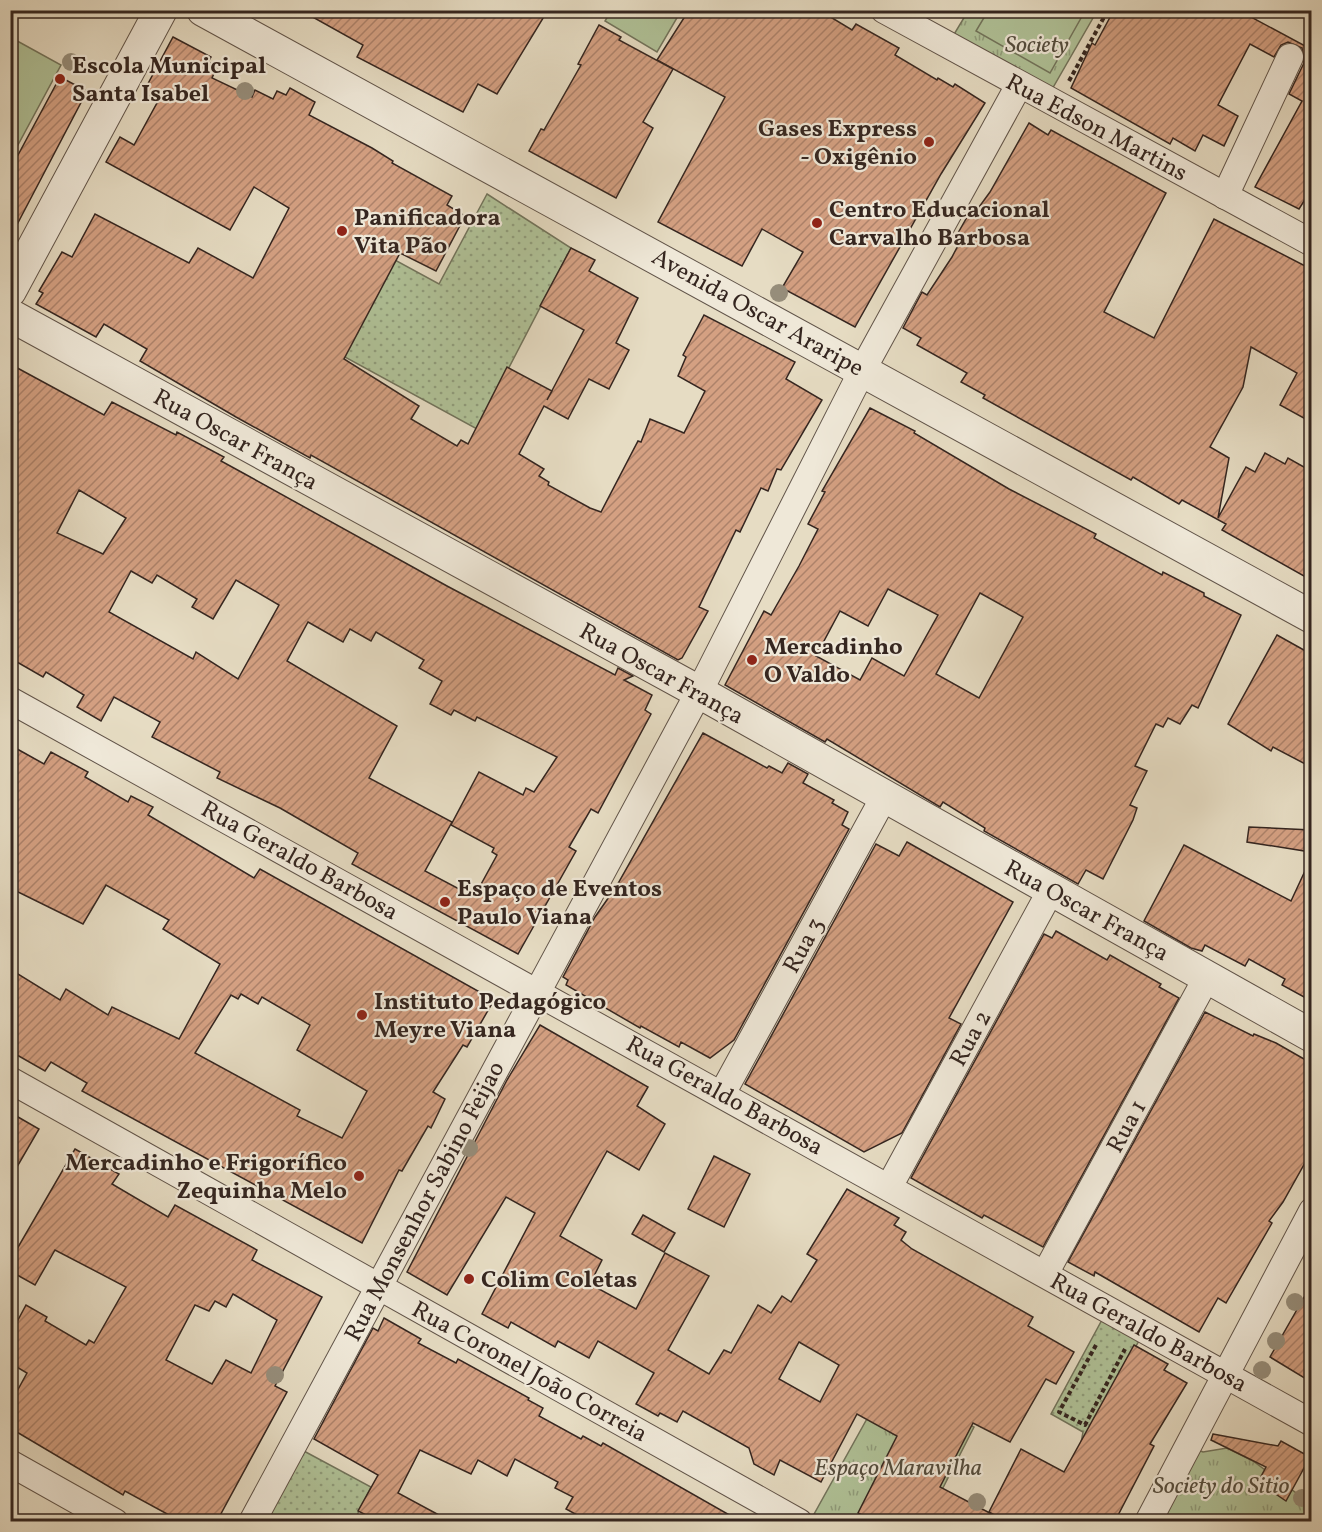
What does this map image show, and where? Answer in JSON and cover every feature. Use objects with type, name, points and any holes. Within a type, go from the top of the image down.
[{"type":"street","points":[[10,291],[161,10]]},
{"type":"street","name":"Avenida Oscar Araripe","points":[[203,10],[863,369],[1311,617]]},
{"type":"street","name":"Rua Edson Martins","points":[[884,10],[1311,243]]},
{"type":"street","points":[[1225,196],[1290,57]]},
{"type":"street","name":"Rua Monsenhor Sabino Feijao","points":[[252,1521],[699,692],[863,369],[1019,85]]},
{"type":"street","name":"Rua Oscar França","points":[[10,315],[699,692],[1311,1036]]},
{"type":"street","name":"Rua Geraldo Barbosa","points":[[10,700],[1311,1423]]},
{"type":"street","name":"Rua 3","points":[[722,1094],[884,797]]},
{"type":"street","name":"Rua 2","points":[[889,1187],[1051,890]]},
{"type":"street","name":"Rua 1","points":[[1046,1274],[1207,977]]},
{"type":"street","name":"Rua Coronel João Correia","points":[[10,1080],[799,1521]]},
{"type":"street","points":[[1148,1521],[1311,1211]]},
{"type":"street","points":[[10,1463],[115,1521]]},
{"type":"path","points":[[1056,105],[1108,10]]},
{"type":"path","points":[[1096,1345],[1059,1412],[1085,1425],[1138,1325]]},
{"type":"green space","points":[[611,11],[681,11],[657,52],[605,21]]},
{"type":"green space","name":"Society","points":[[968,11],[1097,11],[1051,91],[953,36]]},
{"type":"green space","points":[[988,11],[1085,11],[1050,73],[976,31]]},
{"type":"green space","points":[[10,37],[61,65],[12,156],[10,155]]},
{"type":"green space","points":[[487,194],[571,248],[477,429],[343,356],[395,260],[439,284]]},
{"type":"green space","points":[[1103,1318],[1140,1339],[1081,1443],[1083,1432],[1051,1414]]},
{"type":"green space","name":"Espaço Maravilha","points":[[888,1381],[974,1427],[926,1521],[823,1522],[813,1516]]},
{"type":"green space","name":"Society do Sitio","points":[[1227,1448],[1253,1461],[1311,1504],[1311,1521],[1160,1522],[1198,1450],[1203,1452]]},
{"type":"green space","points":[[302,1450],[371,1487],[354,1521],[266,1522]]},
{"type":"building","points":[[300,10],[548,10],[497,94],[478,84],[463,112],[357,57],[363,45]]},
{"type":"building","points":[[689,10],[819,10],[852,30],[856,24],[899,48],[895,55],[937,80],[938,78],[953,87],[955,84],[985,103],[941,174],[855,327],[782,288],[803,252],[762,229],[742,266],[658,222],[725,97],[657,60]]},
{"type":"building","points":[[1114,10],[1238,10],[1305,46],[1311,34],[1311,190],[1299,209],[1255,187],[1302,101],[1289,94],[1304,63],[1302,48],[1288,42],[1281,45],[1274,57],[1250,44],[1218,105],[1238,116],[1224,146],[1203,135],[1195,151],[1173,138],[1170,144],[1071,88],[1092,43],[1095,45]]},
{"type":"building","points":[[599,25],[621,37],[619,40],[673,69],[643,122],[653,128],[616,198],[529,151],[541,129],[544,130],[581,65],[578,64]]},
{"type":"building","points":[[173,37],[211,57],[208,62],[217,67],[212,78],[252,97],[255,90],[273,99],[277,91],[286,95],[290,88],[315,102],[309,115],[372,148],[393,161],[392,163],[452,196],[447,205],[465,216],[436,271],[400,253],[344,359],[419,406],[411,419],[457,446],[461,440],[468,444],[507,367],[552,391],[584,330],[540,306],[571,248],[595,260],[589,271],[638,298],[616,343],[629,350],[609,389],[589,379],[568,419],[544,406],[519,454],[544,469],[539,476],[549,482],[548,485],[590,508],[601,512],[638,441],[641,442],[650,419],[684,433],[705,391],[678,376],[686,357],[683,355],[704,315],[795,362],[786,379],[822,400],[781,470],[777,469],[768,491],[761,488],[740,532],[736,530],[699,607],[708,611],[682,658],[678,660],[311,455],[310,458],[236,417],[140,361],[147,349],[104,324],[96,337],[36,304],[43,293],[39,291],[62,252],[72,257],[95,214],[189,263],[198,248],[253,278],[289,208],[254,187],[230,230],[106,162],[120,137],[134,145],[158,101],[143,93]]},
{"type":"building","points":[[60,77],[87,91],[10,238],[10,151],[18,155]]},
{"type":"building","points":[[1029,123],[1048,135],[1051,130],[1166,193],[1104,312],[1154,338],[1214,219],[1311,269],[1311,422],[1280,405],[1297,373],[1251,347],[1243,387],[1210,447],[1229,458],[1218,518],[1246,467],[1255,472],[1265,453],[1285,464],[1288,458],[1311,471],[1311,580],[1222,530],[1226,524],[1182,500],[1179,504],[1133,477],[1131,480],[983,398],[985,395],[961,382],[967,373],[917,345],[921,338],[903,328],[922,292],[927,295],[952,257],[963,236],[958,233],[970,212],[974,214],[990,192]]},
{"type":"building","points":[[10,364],[104,415],[112,402],[176,435],[177,432],[224,457],[221,461],[447,586],[615,675],[618,668],[633,676],[624,680],[652,695],[645,710],[651,714],[598,813],[591,809],[569,847],[576,851],[518,954],[352,864],[358,853],[280,808],[217,778],[220,772],[152,737],[160,722],[114,697],[101,721],[77,707],[84,695],[46,672],[43,677],[10,658]],"holes":[[[79,490],[126,518],[103,554],[57,533]],[[131,571],[152,583],[157,575],[197,599],[192,607],[213,619],[236,580],[279,605],[238,679],[196,652],[193,659],[109,612]],[[308,622],[343,642],[350,629],[371,641],[376,632],[424,660],[419,668],[442,681],[430,704],[451,715],[454,710],[475,721],[477,717],[557,757],[534,792],[526,788],[523,795],[479,772],[451,825],[494,848],[492,852],[497,855],[474,897],[425,871],[452,822],[369,778],[397,726],[287,661]]]},
{"type":"building","points":[[870,408],[915,431],[914,433],[1009,489],[1096,534],[1094,538],[1162,575],[1163,572],[1204,593],[1204,596],[1241,615],[1198,708],[1192,705],[1180,724],[1168,718],[1163,727],[1156,724],[1135,766],[1147,771],[1130,805],[1137,808],[1133,820],[1103,879],[1086,870],[1078,884],[984,831],[985,828],[943,802],[940,807],[827,739],[825,742],[725,685],[764,611],[771,615],[818,529],[808,524],[825,492],[822,491]],"holes":[[[888,589],[938,615],[904,676],[872,658],[860,680],[816,656],[840,611],[868,626]],[[980,593],[1023,617],[979,698],[936,674]]]},
{"type":"building","points":[[1277,635],[1311,654],[1311,767],[1273,747],[1271,751],[1228,724]]},
{"type":"building","points":[[703,733],[767,768],[769,766],[782,773],[788,763],[808,774],[803,783],[834,800],[832,803],[848,812],[842,825],[849,829],[734,1040],[710,1058],[681,1042],[679,1047],[641,1026],[640,1028],[566,985],[568,980],[563,977],[595,917],[616,887]]},
{"type":"building","points":[[10,745],[44,764],[51,752],[88,772],[85,777],[128,802],[131,796],[153,807],[148,815],[254,878],[260,869],[494,1000],[467,1047],[463,1045],[433,1092],[445,1099],[431,1128],[428,1126],[402,1171],[399,1170],[362,1243],[82,1091],[87,1083],[51,1062],[45,1071],[10,1051],[10,969],[60,1000],[66,989],[108,1015],[112,1007],[179,1039],[220,964],[163,929],[169,920],[106,885],[83,924],[10,888]],"holes":[[[241,994],[258,1004],[262,997],[310,1025],[297,1050],[367,1091],[342,1138],[297,1116],[300,1110],[195,1053],[231,995],[238,999]]]},
{"type":"building","points":[[1249,827],[1311,830],[1311,852],[1247,842]]},
{"type":"building","points":[[907,842],[1013,902],[949,1018],[961,1024],[902,1133],[864,1152],[745,1084],[876,844],[899,856]]},
{"type":"building","points":[[1184,845],[1291,901],[1311,858],[1311,984],[1304,997],[1282,985],[1285,979],[1249,959],[1245,966],[1205,945],[1202,951],[1191,948],[1144,921]]},
{"type":"building","points":[[1056,931],[1107,960],[1110,955],[1161,984],[1159,987],[1179,998],[1043,1247],[984,1215],[982,1218],[911,1178],[1044,934],[1052,938]]},
{"type":"building","points":[[1205,1012],[1253,1036],[1254,1034],[1276,1043],[1311,1063],[1311,1152],[1283,1202],[1269,1221],[1272,1223],[1226,1303],[1218,1298],[1199,1332],[1095,1272],[1094,1276],[1068,1262]]},
{"type":"building","points":[[540,1025],[648,1087],[637,1106],[665,1124],[639,1170],[607,1151],[560,1236],[602,1260],[593,1278],[600,1282],[597,1288],[636,1309],[665,1253],[709,1276],[668,1350],[709,1374],[724,1350],[731,1353],[758,1305],[771,1313],[782,1296],[791,1302],[817,1260],[807,1254],[847,1189],[899,1218],[894,1225],[906,1232],[901,1240],[912,1249],[1033,1317],[1028,1326],[1074,1352],[1056,1384],[1046,1379],[1010,1442],[973,1423],[940,1487],[1005,1521],[874,1521],[858,1513],[897,1436],[857,1414],[821,1482],[780,1460],[774,1475],[754,1464],[749,1448],[683,1411],[677,1422],[660,1413],[658,1416],[636,1404],[654,1373],[598,1341],[589,1358],[558,1341],[555,1347],[511,1322],[508,1328],[482,1314],[535,1213],[506,1197],[447,1295],[407,1272],[507,1080]],"holes":[[[799,1342],[839,1365],[820,1402],[779,1379]]]},
{"type":"building","points":[[18,1117],[39,1129],[10,1179],[10,1130]]},
{"type":"building","points":[[75,1149],[119,1174],[112,1184],[168,1217],[175,1205],[257,1250],[252,1260],[322,1297],[275,1386],[287,1392],[217,1521],[180,1521],[125,1491],[123,1495],[10,1428],[10,1404],[27,1373],[10,1363],[10,1335],[26,1305],[47,1317],[45,1321],[86,1345],[89,1340],[94,1343],[126,1287],[55,1250],[35,1285],[10,1271],[10,1261]],"holes":[[[233,1294],[277,1320],[251,1373],[226,1360],[212,1384],[166,1360],[195,1305],[209,1311],[215,1301],[226,1307]]]},
{"type":"building","points":[[714,1156],[750,1174],[724,1227],[688,1209]]},
{"type":"building","points":[[643,1215],[675,1233],[664,1252],[632,1234]]},
{"type":"building","points":[[1311,1285],[1311,1382],[1270,1357]]},
{"type":"building","points":[[384,1318],[421,1339],[418,1343],[456,1363],[458,1359],[529,1398],[528,1400],[543,1408],[539,1416],[581,1439],[583,1436],[601,1446],[603,1443],[740,1521],[588,1521],[566,1509],[573,1497],[555,1488],[558,1482],[515,1459],[507,1476],[478,1460],[471,1474],[420,1450],[398,1493],[450,1521],[378,1521],[358,1511],[378,1475],[314,1439],[373,1328],[378,1331]]},
{"type":"building","points":[[1134,1345],[1168,1364],[1164,1370],[1187,1383],[1150,1444],[1154,1446],[1115,1521],[1005,1521],[989,1512],[1021,1449],[1064,1472]]},
{"type":"building","points":[[1213,1434],[1278,1446],[1281,1441],[1310,1457],[1286,1501],[1258,1482],[1266,1467],[1211,1440]]},
{"type":"place","name":"Escola Municipal Santa Isabel","points":[[60,79]]},
{"type":"place","name":"Gases Express - Oxigênio","points":[[929,142]]},
{"type":"place","name":"Centro Educacional Carvalho Barbosa","points":[[817,223]]},
{"type":"place","name":"Panificadora Vita Pão","points":[[342,231]]},
{"type":"place","name":"Mercadinho O Valdo","points":[[752,660]]},
{"type":"place","name":"Espaço de Eventos Paulo Viana","points":[[445,902]]},
{"type":"place","name":"Instituto Pedagógico Meyre Viana","points":[[362,1015]]},
{"type":"place","name":"Mercadinho e Frigorífico Zequinha Melo","points":[[359,1176]]},
{"type":"place","name":"Colim Coletas","points":[[469,1279]]}]
